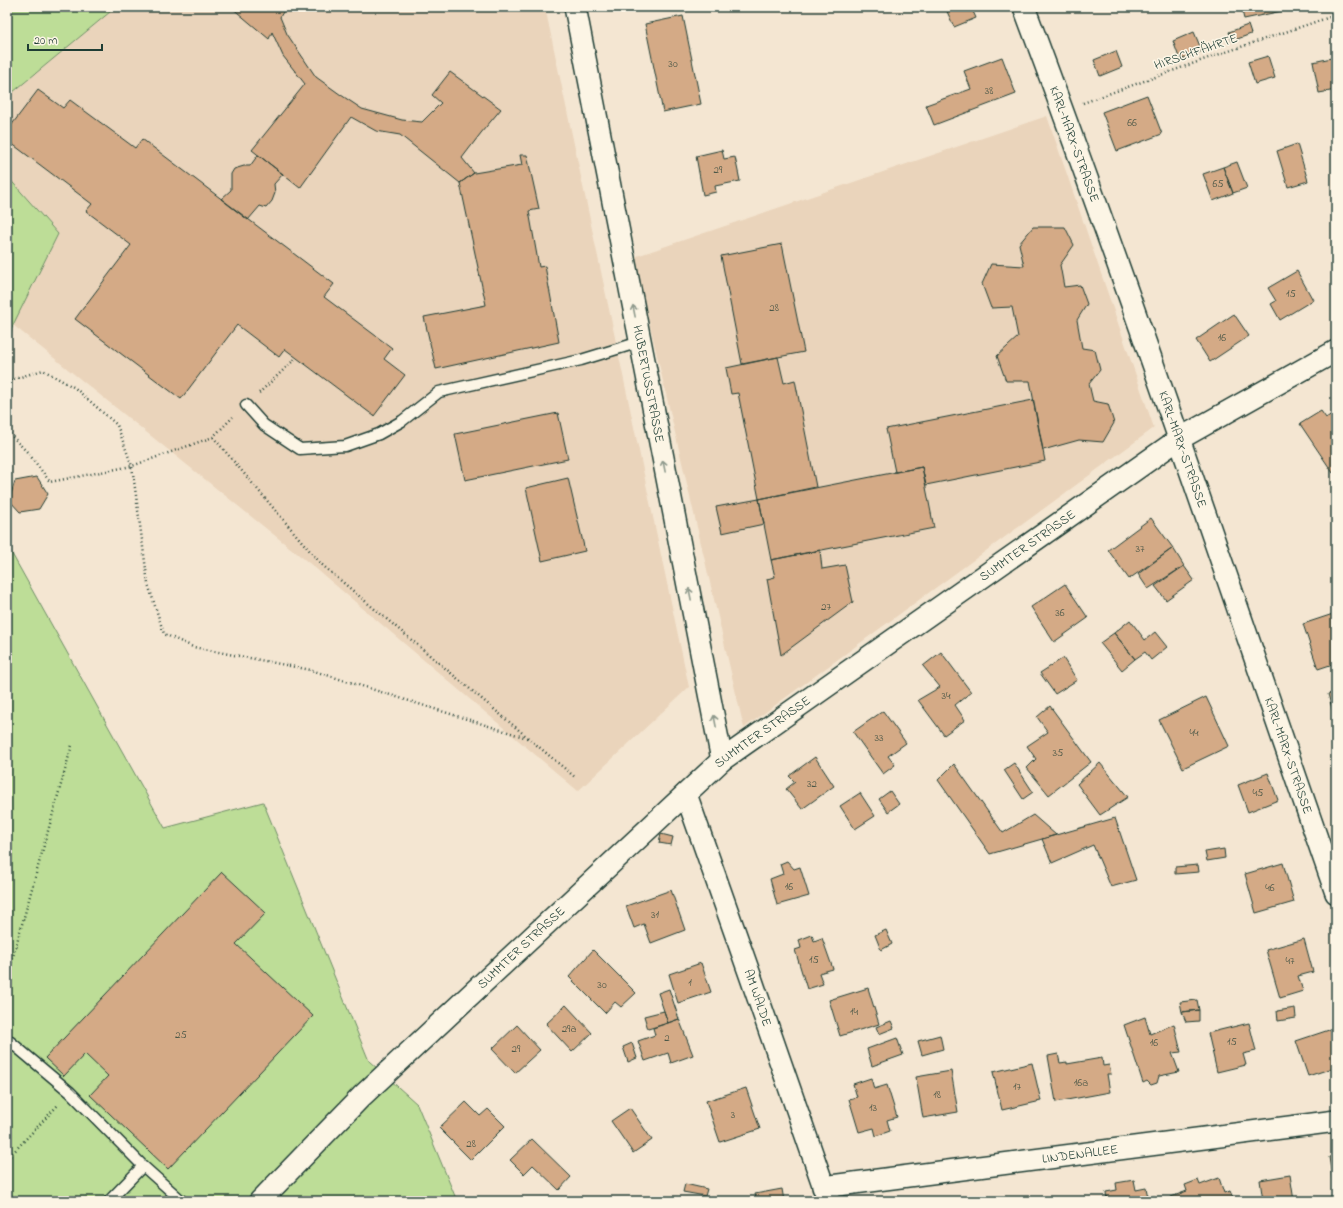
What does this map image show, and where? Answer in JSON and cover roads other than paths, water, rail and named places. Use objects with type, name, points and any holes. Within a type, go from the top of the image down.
[{"type":"street","name":"HUBERTUSSTRASSE","points":[[575,7],[722,760]]},
{"type":"street","name":"KARL-MARX-STRASSE","points":[[1024,7],[1063,110],[1336,893]]},
{"type":"street","name":"SUMMTER STRASSE","points":[[260,1201],[362,1096],[722,760],[1178,439],[1336,351]]},
{"type":"street","name":"AM WALDE","points":[[686,794],[826,1194]]},
{"type":"street","name":"LINDENALLEE","points":[[826,1194],[1336,1121]]},
{"type":"lane","points":[[246,405],[264,425],[300,450],[344,446],[379,434],[402,421],[439,392],[581,360],[640,342]]},
{"type":"lane","points":[[7,1039],[70,1092],[143,1166],[175,1197],[182,1201]]},
{"type":"lane","points":[[109,1201],[143,1166]]}]
